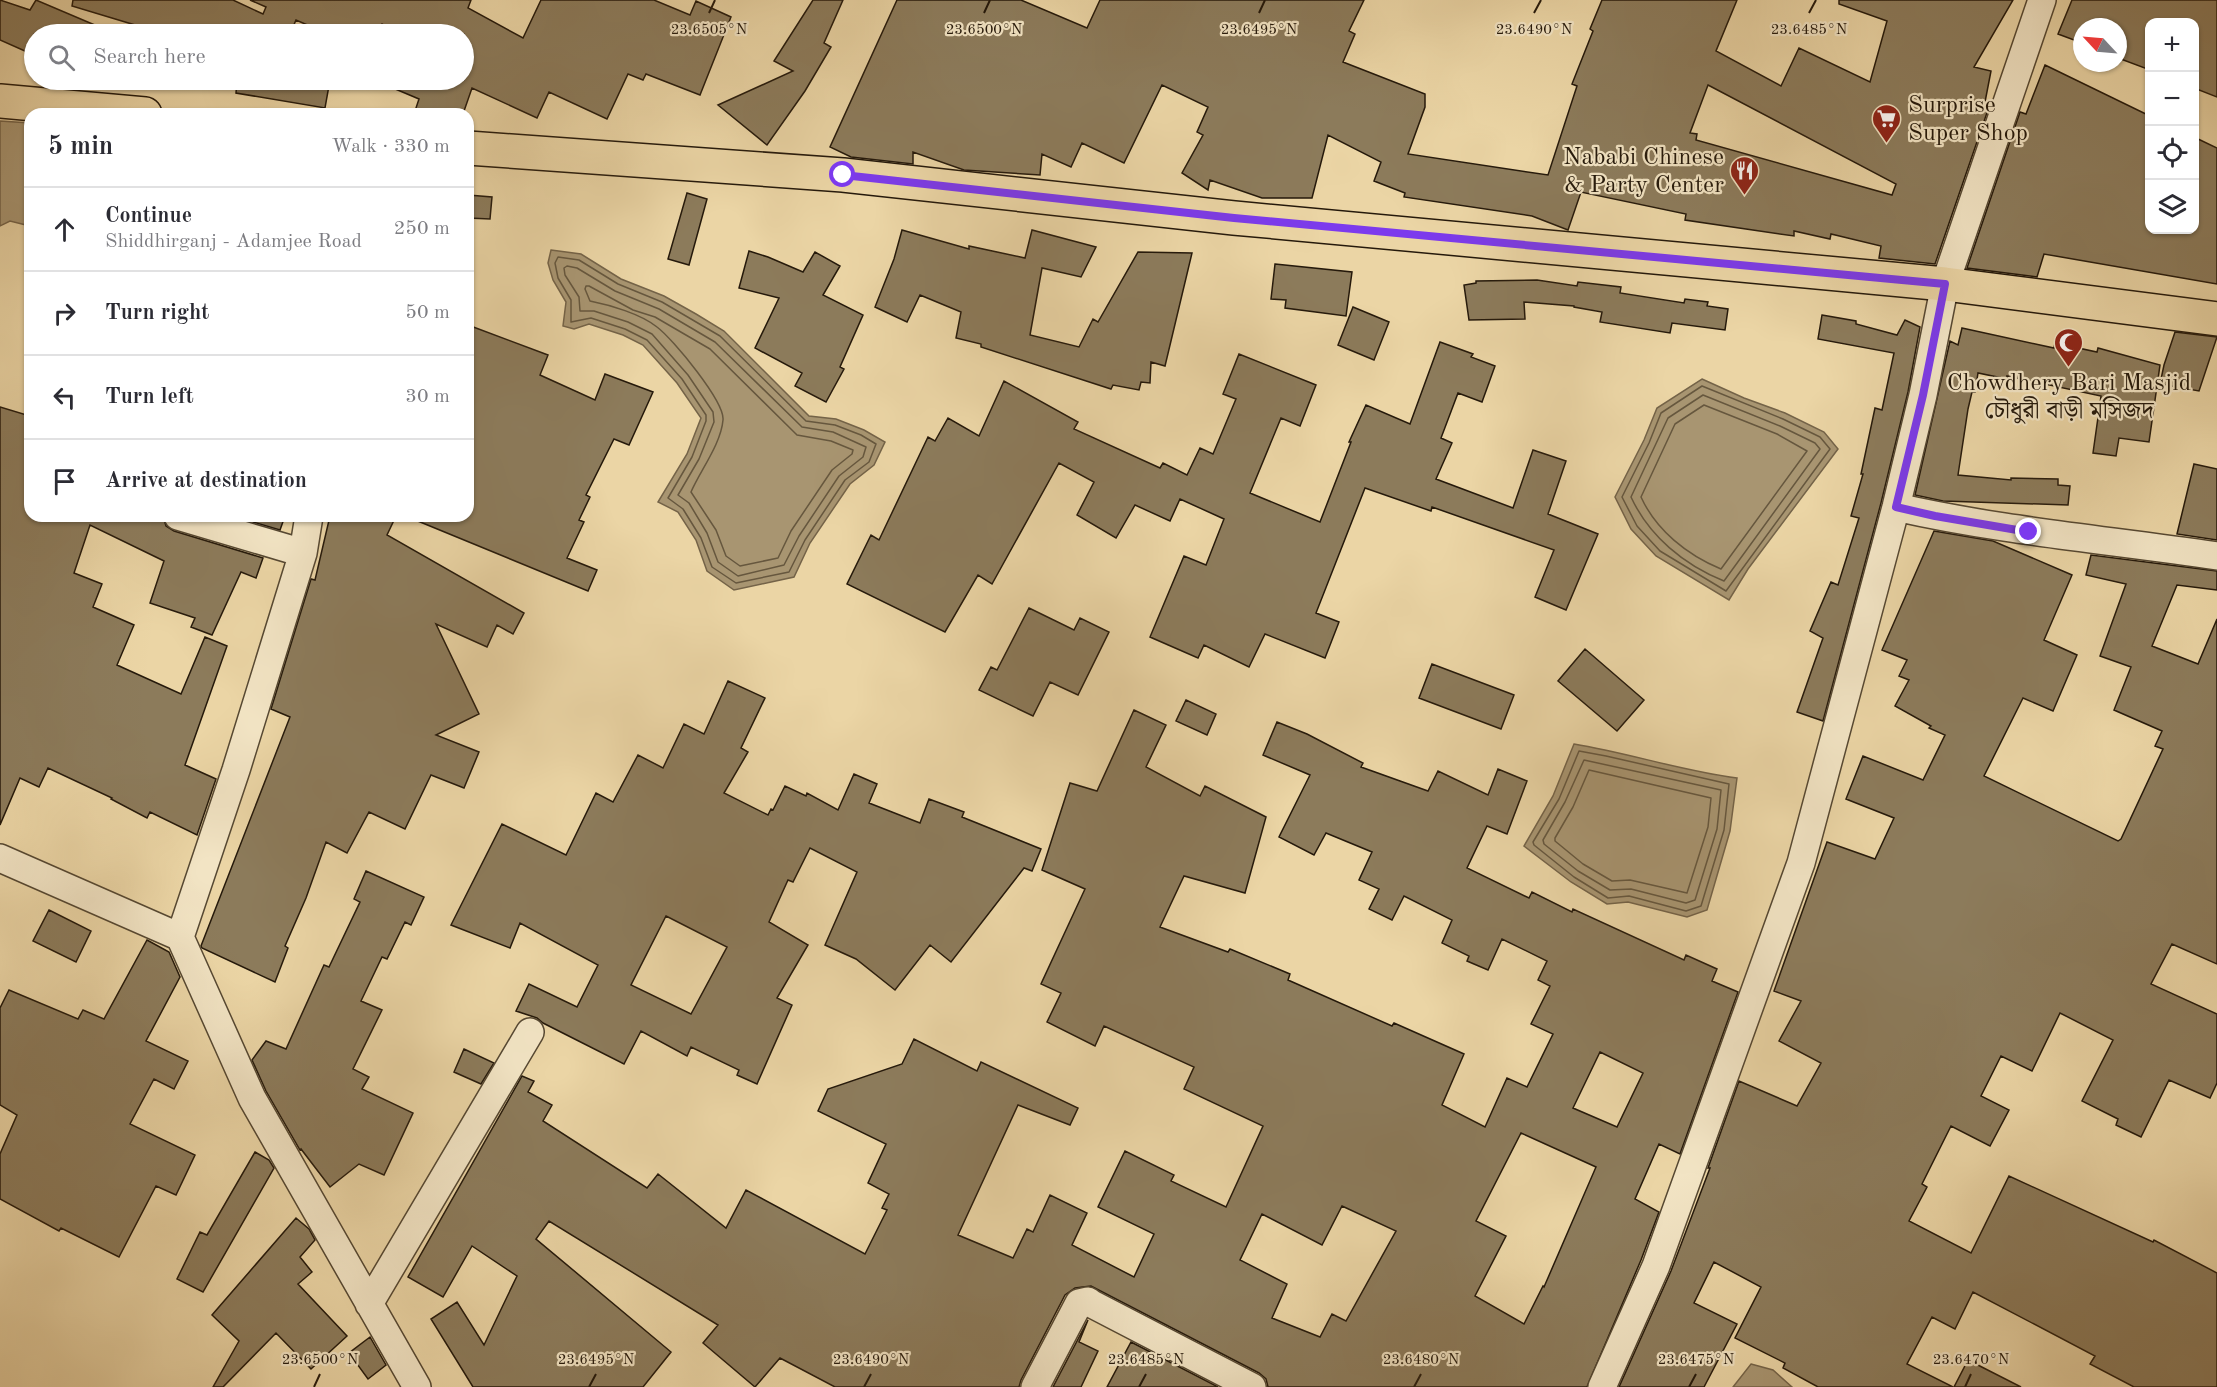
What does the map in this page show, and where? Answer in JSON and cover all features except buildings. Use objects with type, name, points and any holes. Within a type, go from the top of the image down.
[{"type":"main road","points":[[0,100],[83,108]]},
{"type":"main road","points":[[474,148],[843,175],[1234,218],[1945,284],[2217,319]]},
{"type":"street","points":[[1602,1387],[1656,1266],[1801,863],[1896,507],[1923,395],[1945,284],[2042,0]]},
{"type":"street","points":[[1896,507],[2029,532],[2217,556]]},
{"type":"street","points":[[198,522],[303,553]]},
{"type":"street","points":[[180,937],[236,770],[303,553],[308,522]]},
{"type":"street","points":[[0,858],[180,937],[252,1098],[417,1387]]},
{"type":"street","points":[[369,1304],[530,1032]]},
{"type":"street","points":[[1035,1387],[1079,1303],[1083,1301],[1252,1387]]},
{"type":"water","points":[[0,121],[24,123],[24,224],[10,221],[0,226]]},
{"type":"water","points":[[551,250],[581,254],[621,279],[664,296],[696,314],[724,331],[809,416],[836,419],[864,430],[885,442],[874,465],[850,484],[810,543],[794,577],[734,590],[707,571],[696,540],[678,512],[658,502],[687,454],[701,418],[677,383],[643,345],[623,335],[589,324],[574,329],[563,326],[566,302],[553,280],[548,263]]},
{"type":"water","points":[[1702,379],[1785,413],[1824,432],[1838,449],[1748,569],[1729,600],[1656,556],[1631,529],[1615,497],[1644,440],[1657,408]]},
{"type":"water","points":[[1574,744],[1737,778],[1730,831],[1707,910],[1687,917],[1628,902],[1607,904],[1571,882],[1524,846],[1553,796]]},
{"type":"water","points":[[1751,1364],[1773,1370],[1792,1387],[1733,1387]]},
{"type":"place","name":"Surprise Super Shop","points":[[1887,144]]},
{"type":"place","name":"Nababi Chinese & Party Center","points":[[1745,196]]},
{"type":"place","name":"Chowdhery Bari Masjid চৌধুরী বাড়ী মসিজদ","points":[[2069,368]]},
{"type":"route","points":[[843,175],[1234,218],[1945,284],[1923,395],[1896,507],[2029,532]]}]
